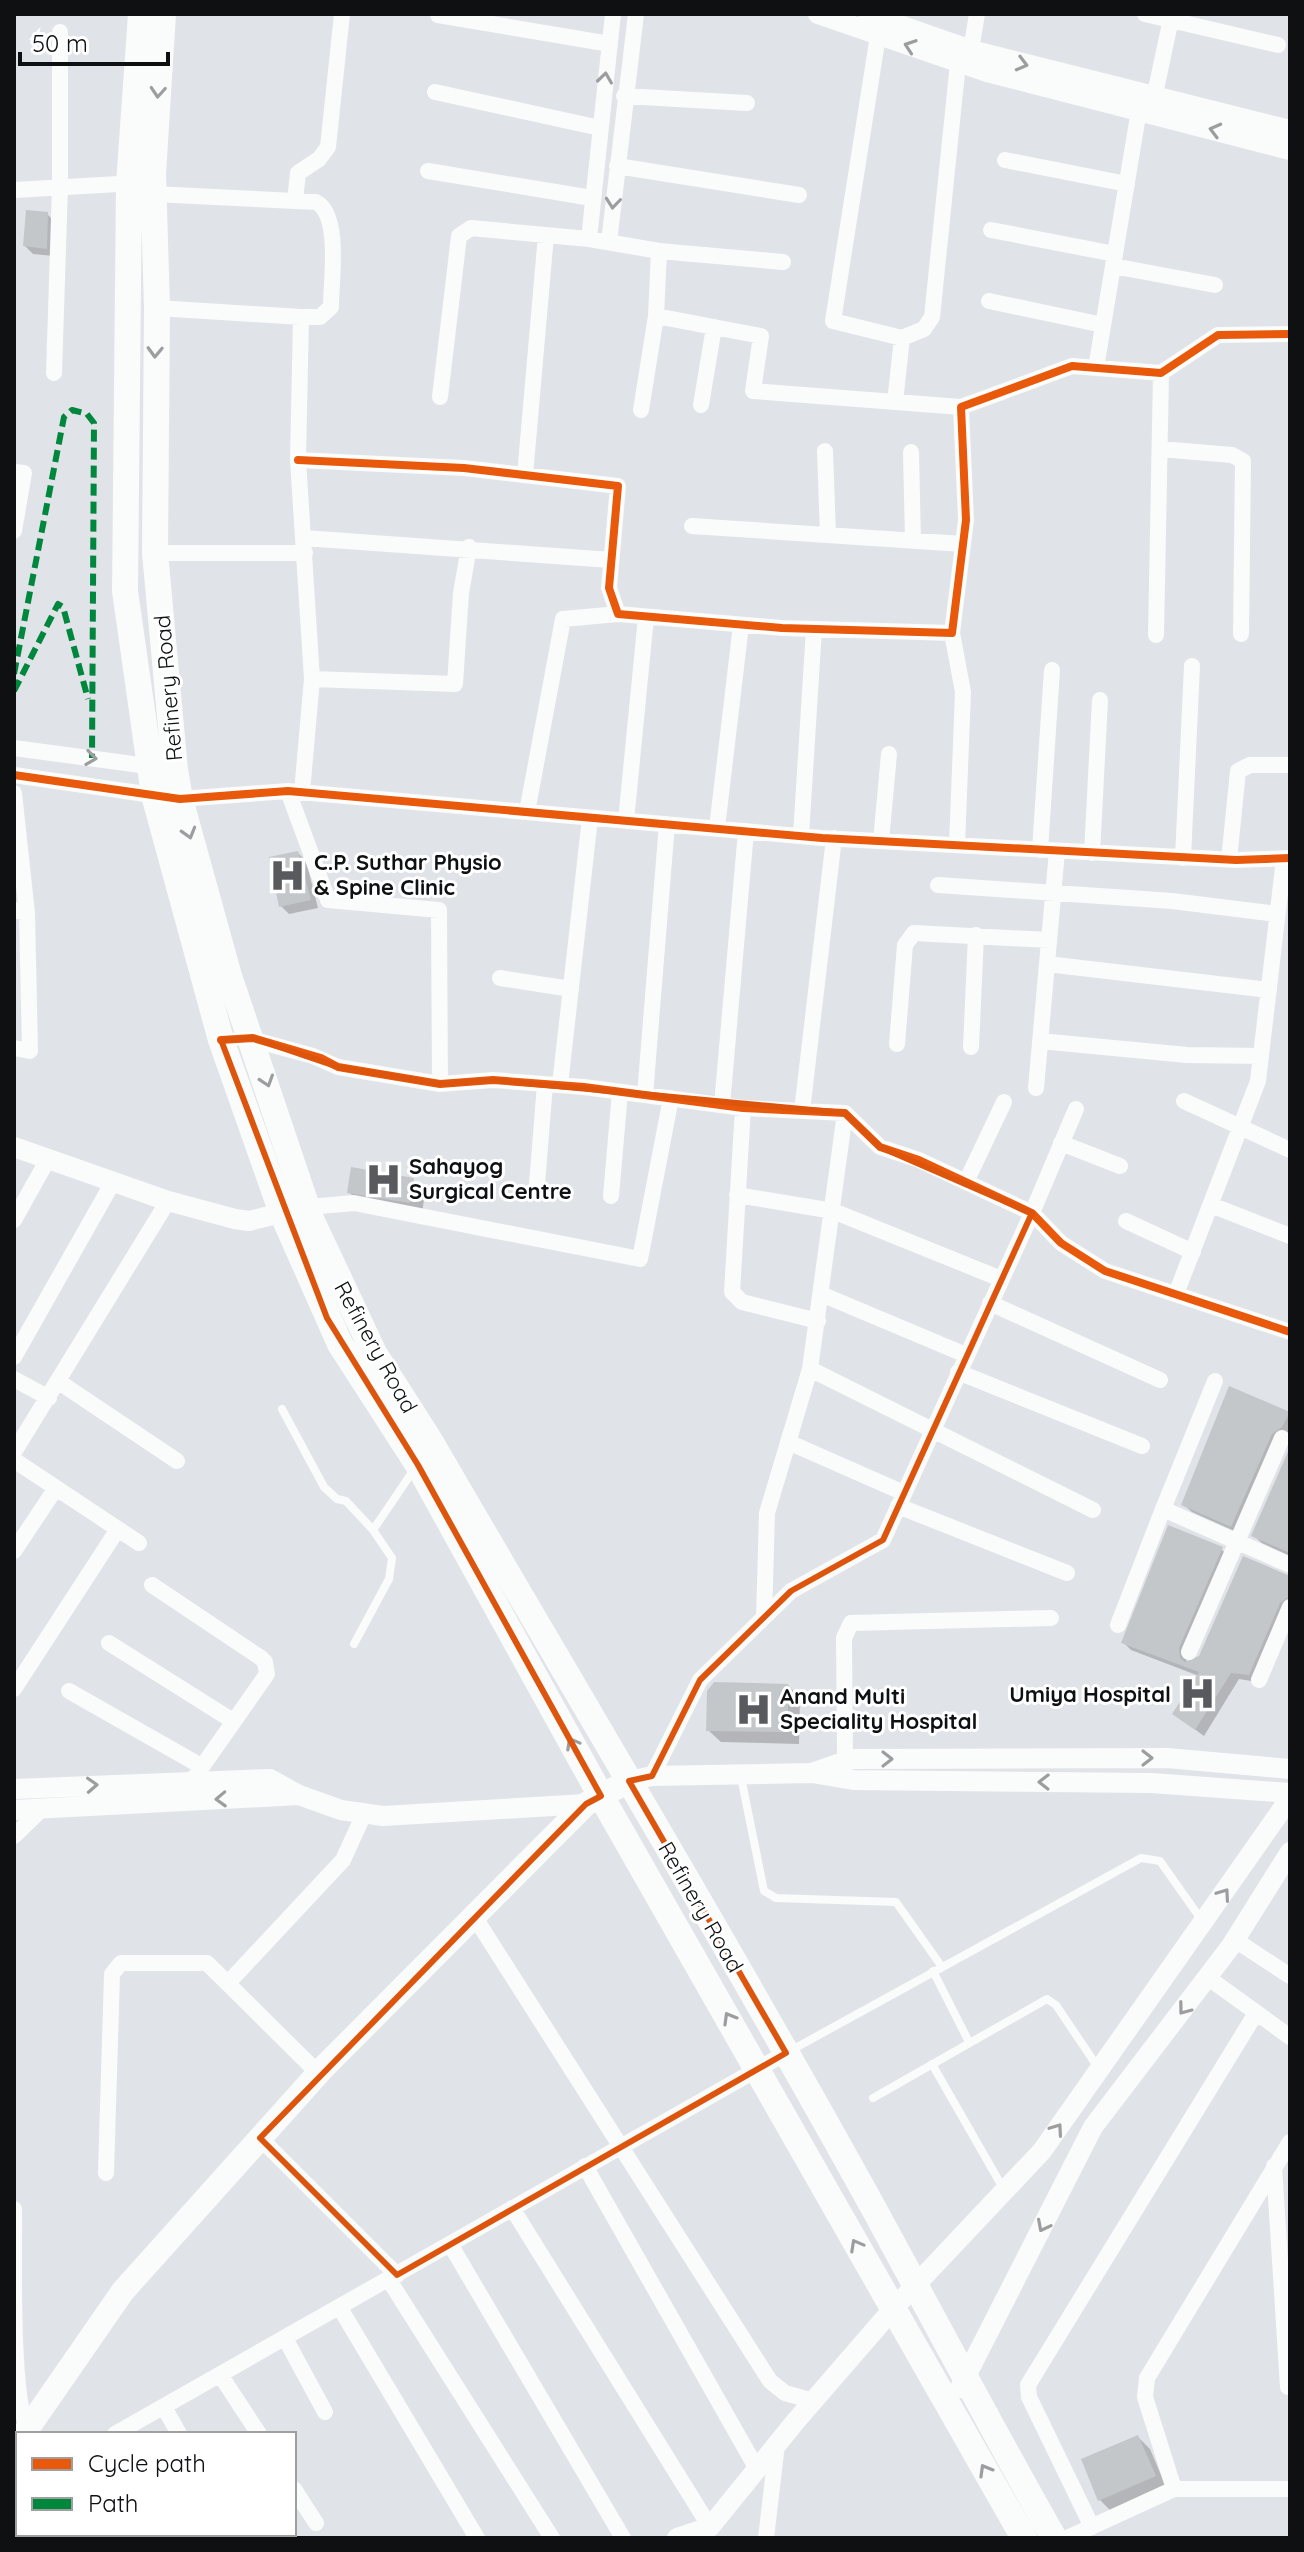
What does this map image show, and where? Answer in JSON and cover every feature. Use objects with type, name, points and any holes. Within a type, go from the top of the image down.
[{"type":"main road","name":"Refinery Road","points":[[141,14],[145,187],[157,308],[155,553],[175,770],[167,797],[221,1040],[295,1210],[374,1353],[641,1779],[913,2287],[1054,2538]]},
{"type":"main road","name":"Refinery Road","points":[[163,14],[145,187],[124,567],[148,766],[167,797],[253,1038],[295,1210],[340,1344],[418,1465],[594,1800],[758,2068],[892,2310],[1024,2538]]},
{"type":"main road","points":[[28,2432],[123,2291],[318,2073],[594,1800],[641,1779]]},
{"type":"street","points":[[295,201],[298,173],[319,159],[328,147],[342,14]]},
{"type":"street","points":[[589,239],[613,14]]},
{"type":"street","points":[[609,242],[636,14]]},
{"type":"street","points":[[818,14],[886,21],[964,56],[1290,150]]},
{"type":"street","points":[[886,21],[833,321],[902,338],[924,329],[932,317],[964,56],[977,14]]},
{"type":"street","points":[[1145,14],[1172,16],[1278,45]]},
{"type":"street","points":[[438,15],[610,44]]},
{"type":"street","points":[[1096,368],[1127,184],[1172,16]]},
{"type":"street","points":[[54,373],[60,187],[60,32]]},
{"type":"street","points":[[435,92],[600,128]]},
{"type":"street","points":[[624,96],[747,103]]},
{"type":"street","points":[[1148,107],[1290,130]]},
{"type":"street","points":[[1005,160],[1127,184]]},
{"type":"street","points":[[617,166],[799,195]]},
{"type":"street","points":[[428,171],[592,198]]},
{"type":"street","points":[[14,190],[145,187],[316,202],[332,219],[331,307],[320,317],[157,308]]},
{"type":"street","points":[[440,397],[459,236],[471,228],[589,239],[659,251],[783,262]]},
{"type":"street","points":[[991,230],[1215,285]]},
{"type":"street","points":[[525,475],[546,235]]},
{"type":"street","points":[[641,410],[656,316],[659,251]]},
{"type":"street","points":[[989,301],[1103,325]]},
{"type":"street","points":[[656,316],[761,336],[753,391],[961,407],[1072,366],[1161,373],[1218,335],[1290,334]]},
{"type":"street","points":[[301,317],[298,460],[312,679],[295,792],[328,900],[439,910],[440,1084]]},
{"type":"street","points":[[701,405],[714,327]]},
{"type":"street","points":[[895,402],[902,338]]},
{"type":"street","points":[[1156,635],[1161,373]]},
{"type":"street","points":[[957,845],[963,692],[952,633],[966,520],[961,407]]},
{"type":"street","points":[[1160,449],[1232,455],[1243,461],[1241,634]]},
{"type":"street","points":[[825,451],[828,535]]},
{"type":"street","points":[[911,452],[913,541]]},
{"type":"street","points":[[298,460],[464,468],[618,486],[609,588],[618,614]]},
{"type":"street","points":[[14,472],[24,473],[14,531]]},
{"type":"street","points":[[692,526],[963,544]]},
{"type":"street","points":[[155,553],[304,546],[469,547],[611,560]]},
{"type":"street","points":[[312,679],[455,684],[461,593],[469,547]]},
{"type":"street","points":[[527,812],[563,619],[618,614],[741,625],[952,633]]},
{"type":"street","points":[[626,821],[646,617]]},
{"type":"street","points":[[717,828],[741,625]]},
{"type":"street","points":[[801,835],[814,629]]},
{"type":"street","points":[[1183,858],[1192,666]]},
{"type":"street","points":[[1036,1088],[1053,895],[1049,850],[1052,670]]},
{"type":"street","points":[[1092,853],[1100,700]]},
{"type":"street","points":[[14,748],[175,770]]},
{"type":"street","points":[[881,841],[889,754]]},
{"type":"street","points":[[1229,860],[1238,771],[1250,765],[1290,765]]},
{"type":"street","points":[[14,775],[167,797],[295,792],[834,838],[1183,858],[1287,858],[1277,914],[1258,1081],[1176,1294]]},
{"type":"street","points":[[14,793],[30,1051],[14,1048]]},
{"type":"street","points":[[537,1184],[571,989],[590,818]]},
{"type":"street","points":[[645,1095],[667,824]]},
{"type":"street","points":[[722,1105],[746,831]]},
{"type":"street","points":[[802,1111],[834,838]]},
{"type":"street","points":[[938,885],[1186,902],[1277,914]]},
{"type":"street","points":[[897,1044],[908,938],[920,932],[1049,940]]},
{"type":"street","points":[[971,1047],[976,935]]},
{"type":"street","points":[[1047,964],[1269,990]]},
{"type":"street","points":[[500,978],[571,989]]},
{"type":"street","points":[[221,1040],[253,1038],[321,1058],[338,1067],[440,1084],[493,1080],[743,1108],[845,1113],[880,1147],[919,1160],[1032,1213],[1061,1243],[1105,1271],[1290,1332]]},
{"type":"street","points":[[1040,1041],[1187,1055],[1261,1056]]},
{"type":"street","points":[[611,1196],[620,1092]]},
{"type":"street","points":[[14,1147],[168,1201],[249,1221],[295,1210],[354,1203],[640,1259],[671,1098]]},
{"type":"street","points":[[1184,1101],[1290,1150]]},
{"type":"street","points":[[966,1182],[1004,1102]]},
{"type":"street","points":[[743,1108],[732,1292],[742,1302],[818,1321]]},
{"type":"street","points":[[641,1779],[700,1680],[791,1591],[883,1540],[1076,1109]]},
{"type":"street","points":[[764,1617],[767,1513],[810,1369],[845,1113]]},
{"type":"street","points":[[1061,1143],[1120,1166]]},
{"type":"street","points":[[14,1220],[48,1159]]},
{"type":"street","points":[[14,1357],[113,1182]]},
{"type":"street","points":[[737,1195],[833,1211],[1001,1279]]},
{"type":"street","points":[[14,1452],[168,1201]]},
{"type":"street","points":[[1211,1205],[1290,1236]]},
{"type":"street","points":[[1126,1221],[1193,1252]]},
{"type":"street","points":[[821,1294],[966,1355]]},
{"type":"street","points":[[990,1303],[1160,1380]]},
{"type":"street","points":[[810,1369],[1093,1510]]},
{"type":"street","points":[[958,1372],[1142,1446]]},
{"type":"street","points":[[14,1379],[49,1398]]},
{"type":"street","points":[[1118,1625],[1215,1381]]},
{"type":"street","points":[[59,1382],[177,1461]]},
{"type":"street","points":[[1189,1652],[1282,1438]]},
{"type":"street","points":[[788,1442],[901,1500],[1067,1573]]},
{"type":"street","points":[[14,1460],[139,1543]]},
{"type":"street","points":[[14,1551],[56,1488]]},
{"type":"street","points":[[1163,1509],[1290,1565]]},
{"type":"street","points":[[14,1689],[118,1529]]},
{"type":"street","points":[[152,1585],[265,1662],[267,1674],[197,1774]]},
{"type":"street","points":[[1259,1680],[1290,1607]]},
{"type":"street","points":[[845,1760],[844,1638],[851,1623],[1051,1618]]},
{"type":"street","points":[[109,1643],[233,1721]]},
{"type":"street","points":[[69,1691],[197,1774]]},
{"type":"street","points":[[812,1773],[845,1760],[1167,1758],[1290,1769]]},
{"type":"street","points":[[641,1779],[812,1773],[853,1780],[1151,1783],[1290,1796],[1042,2151],[892,2310],[710,2527],[677,2538]]},
{"type":"street","points":[[16,1794],[197,1774],[270,1779],[299,1795],[364,1814],[383,1816],[594,1800]]},
{"type":"street","points":[[14,1810],[299,1795]]},
{"type":"street","points":[[14,1836],[44,1807]]},
{"type":"street","points":[[228,1983],[343,1860],[364,1814]]},
{"type":"street","points":[[948,2407],[965,2382],[1093,2127],[1235,1940],[1290,1852]]},
{"type":"street","points":[[474,1916],[622,2144],[770,2381],[785,2393],[813,2401]]},
{"type":"street","points":[[1235,1940],[1290,1976]]},
{"type":"street","points":[[106,2173],[114,1968],[121,1963],[199,1961],[212,1966],[318,2073]]},
{"type":"street","points":[[1207,1977],[1290,2037]]},
{"type":"street","points":[[1092,2527],[1029,2397],[1028,2385],[1256,2013]]},
{"type":"street","points":[[119,2432],[286,2340],[622,2144],[786,2053]]},
{"type":"street","points":[[260,2138],[393,2277],[552,2538]]},
{"type":"street","points":[[1174,2489],[1145,2397],[1147,2378],[1290,2142]]},
{"type":"street","points":[[585,2166],[757,2469]]},
{"type":"street","points":[[1274,2166],[1288,2387]]},
{"type":"street","points":[[512,2208],[710,2527]]},
{"type":"street","points":[[14,2209],[17,2392],[24,2432]]},
{"type":"street","points":[[450,2244],[623,2538]]},
{"type":"street","points":[[340,2308],[477,2538]]},
{"type":"street","points":[[286,2340],[325,2412]]},
{"type":"street","points":[[221,2376],[258,2432]]},
{"type":"street","points":[[164,2407],[178,2432]]},
{"type":"street","points":[[766,2538],[777,2444]]},
{"type":"street","points":[[1067,2538],[1174,2489],[1290,2489]]},
{"type":"street","points":[[296,2492],[316,2523]]},
{"type":"lane","points":[[282,1409],[324,1487],[337,1499],[346,1501],[373,1530],[392,1558],[389,1579],[354,1644]]},
{"type":"lane","points":[[373,1530],[418,1465]]},
{"type":"lane","points":[[741,1776],[764,1891],[776,1898],[896,1902],[938,1969],[969,2042]]},
{"type":"lane","points":[[786,2053],[1147,1856],[1160,1861],[1203,1923]]},
{"type":"lane","points":[[873,2098],[1047,1999],[1056,2005],[1100,2070]]},
{"type":"lane","points":[[932,2064],[1004,2190]]},
{"type":"highlighted area","points":[[253,1038],[338,1067],[440,1084],[493,1080],[845,1113],[880,1147],[1032,1213],[883,1540],[791,1591],[700,1680],[652,1776],[629,1781],[786,2053],[397,2275],[260,2138],[586,1804],[601,1796],[418,1465],[327,1318],[221,1040]]},
{"type":"building","points":[[26,210],[48,212],[47,249],[23,246]]},
{"type":"building","points":[[298,851],[311,900],[279,907],[269,857]]},
{"type":"building","points":[[351,1167],[414,1178],[410,1203],[347,1193]]},
{"type":"building","points":[[1229,1386],[1290,1412],[1282,1427],[1272,1434],[1231,1527],[1181,1505]]},
{"type":"building","points":[[1290,1447],[1290,1553],[1251,1536]]},
{"type":"building","points":[[1168,1525],[1223,1547],[1179,1648],[1180,1658],[1185,1662],[1199,1656],[1243,1556],[1290,1576],[1290,1596],[1280,1603],[1249,1675],[1231,1673],[1195,1730],[1172,1714],[1199,1672],[1121,1643]]},
{"type":"building","points":[[714,1682],[788,1684],[788,1732],[706,1731],[707,1691]]},
{"type":"building","points":[[1138,2435],[1156,2476],[1098,2501],[1081,2459]]},
{"type":"marked path","points":[[14,674],[64,417],[72,410],[87,414],[94,423],[92,758]]},
{"type":"marked path","points":[[14,691],[58,604],[63,607],[88,699]]},
{"type":"cycle path","points":[[298,460],[464,468],[618,486],[609,588],[618,614],[782,628],[952,633],[966,520],[961,407],[1072,366],[1161,373],[1218,335],[1290,334]]},
{"type":"cycle path","points":[[14,775],[180,799],[288,791],[822,838],[1236,860],[1290,858]]},
{"type":"cycle path","points":[[221,1040],[253,1038],[321,1058],[338,1067],[440,1084],[493,1080],[584,1087],[743,1108],[845,1113],[880,1147],[919,1160],[1032,1213],[1061,1243],[1105,1271],[1290,1332]]},
{"type":"place","name":"C.P. Suthar Physio & Spine Clinic","points":[[288,875]]},
{"type":"place","name":"Sahayog Surgical Centre","points":[[383,1179]]},
{"type":"place","name":"Umiya Hospital","points":[[1197,1694]]},
{"type":"place","name":"Anand Multi Speciality Hospital","points":[[754,1709]]}]
